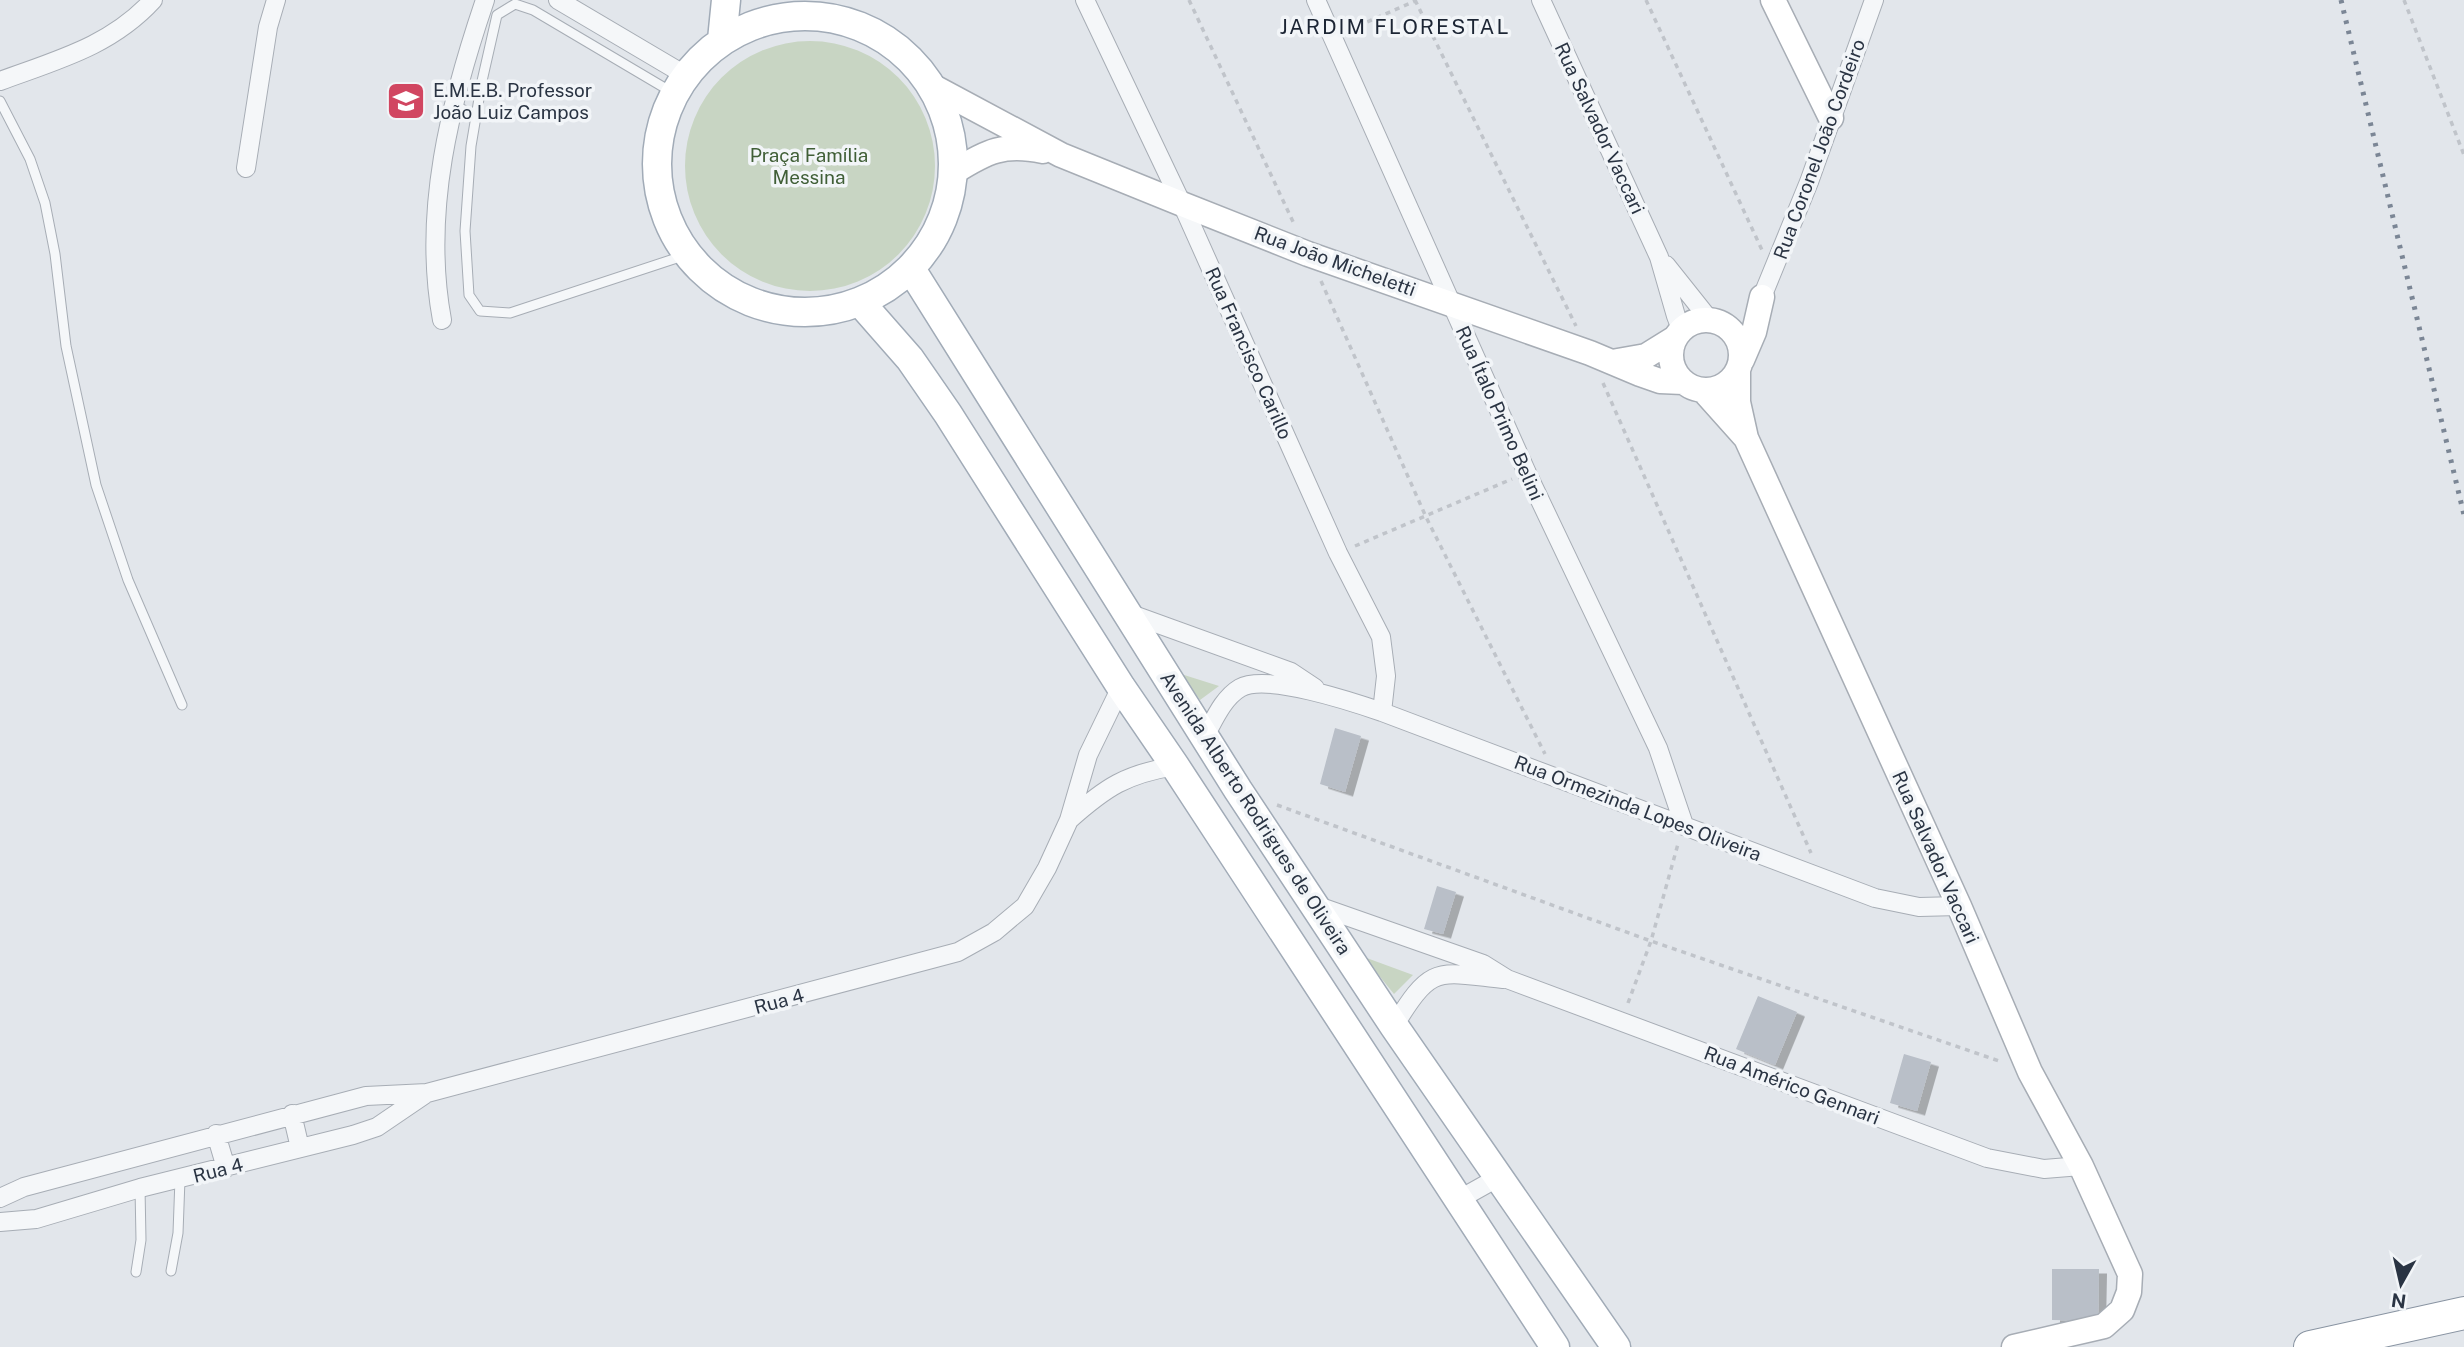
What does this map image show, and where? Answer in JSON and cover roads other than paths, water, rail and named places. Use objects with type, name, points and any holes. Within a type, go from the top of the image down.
[{"type":"highway","points":[[2310,1347],[2464,1313]]},
{"type":"main road","points":[[722,40],[726,0]]},
{"type":"main road","points":[[775,0],[802,16]]},
{"type":"main road","points":[[802,16],[840,20],[876,33],[907,56],[932,86],[950,127],[954,173],[948,208],[933,240],[911,269],[896,282],[860,302],[813,313],[766,308],[722,288],[686,255],[664,212],[655,165],[663,118],[680,85],[702,56],[722,40],[760,22],[802,16]]},
{"type":"main road","name":"Avenida Alberto Rodrigues de Oliveira","points":[[911,269],[1238,790],[1394,1026],[1616,1347]]},
{"type":"main road","points":[[860,302],[910,359],[948,414],[1121,687],[1555,1347]]},
{"type":"street","points":[[0,81],[102,42],[138,16],[153,0]]},
{"type":"street","points":[[246,168],[268,27],[276,0]]},
{"type":"street","points":[[442,320],[437,291],[434,229],[442,155],[463,63],[485,0]]},
{"type":"street","points":[[558,0],[680,85]]},
{"type":"street","name":"Rua Francisco Carillo","points":[[1085,0],[1182,204],[1338,553],[1381,637],[1386,676],[1382,712]]},
{"type":"street","name":"Rua Ítalo Primo Belini","points":[[1316,0],[1527,472],[1658,748],[1684,825]]},
{"type":"street","name":"Rua Salvador Vaccari","points":[[1541,0],[1659,257],[1676,316],[1678,334]]},
{"type":"street","points":[[1773,0],[1831,118]]},
{"type":"street","name":"Rua Coronel João Cordeiro","points":[[1740,366],[1754,332],[1762,297],[1773,274],[1874,0]]},
{"type":"street","name":"Rua João Micheletti","points":[[932,86],[1061,155],[1308,254],[1601,357],[1660,381],[1693,386]]},
{"type":"street","name":"Rua João Micheletti","points":[[954,173],[985,154],[1012,146],[1061,155]]},
{"type":"street","name":"Rua Salvador Vaccari","points":[[1659,257],[1714,320]]},
{"type":"street","points":[[1601,357],[1646,356],[1694,321],[1732,317],[1762,297]]},
{"type":"street","points":[[1678,334],[1671,349],[1671,362],[1676,373],[1693,386],[1723,386],[1740,366],[1741,348],[1730,328],[1714,320]]},
{"type":"street","name":"Rua Salvador Vaccari","points":[[1740,366],[1738,402],[1746,438],[1959,906],[2030,1072],[2081,1166],[2130,1274],[2129,1292],[2122,1310],[2104,1326],[2014,1347]]},
{"type":"street","name":"Rua Salvador Vaccari","points":[[1693,386],[1746,438]]},
{"type":"street","name":"Rua Ormezinda Lopes Oliveira","points":[[1124,611],[1291,672],[1321,692]]},
{"type":"street","name":"Rua Ormezinda Lopes Oliveira","points":[[1205,736],[1225,702],[1240,688],[1255,683],[1321,692],[1557,777],[1875,898],[1919,907],[1959,906]]},
{"type":"street","name":"Rua 4","points":[[0,1198],[24,1187],[292,1114],[366,1096],[427,1093],[958,952],[994,932],[1025,906],[1047,868],[1069,820],[1088,755],[1121,687]]},
{"type":"street","name":"Rua 4","points":[[1069,820],[1094,797],[1118,782],[1149,770],[1175,766]]},
{"type":"street","name":"Rua Américo Gennari","points":[[1315,905],[1483,964],[1507,979],[1987,1158],[2044,1169],[2081,1166]]},
{"type":"street","name":"Rua Américo Gennari","points":[[1394,1026],[1408,1003],[1430,978],[1445,973],[1507,979]]},
{"type":"street","name":"Rua 4","points":[[0,1222],[36,1219],[140,1188],[300,1149],[377,1127],[427,1093]]},
{"type":"street","points":[[292,1114],[300,1149]]},
{"type":"street","points":[[216,1134],[226,1168]]},
{"type":"street","points":[[1458,1200],[1499,1177]]},
{"type":"lane","points":[[680,85],[533,10],[514,4],[497,15],[482,81],[469,171],[465,231],[469,295],[480,311],[510,313],[686,255]]},
{"type":"lane","points":[[0,101],[30,159],[45,203],[55,254],[66,346],[96,485],[128,580],[182,705]]},
{"type":"lane","points":[[454,104],[476,118]]},
{"type":"lane","points":[[172,1271],[178,1233],[180,1179]]},
{"type":"lane","points":[[136,1272],[141,1240],[140,1188]]},
{"type":"railway","points":[[2341,0],[2464,515]]},
{"type":"place","name":"E.M.E.B. Professor João Luiz Campos","points":[[406,101]]},
{"type":"district","name":"JARDIM FLORESTAL","points":[[1395,26]]},
{"type":"park label","name":"Praça Família Messina","points":[[809,166]]}]
